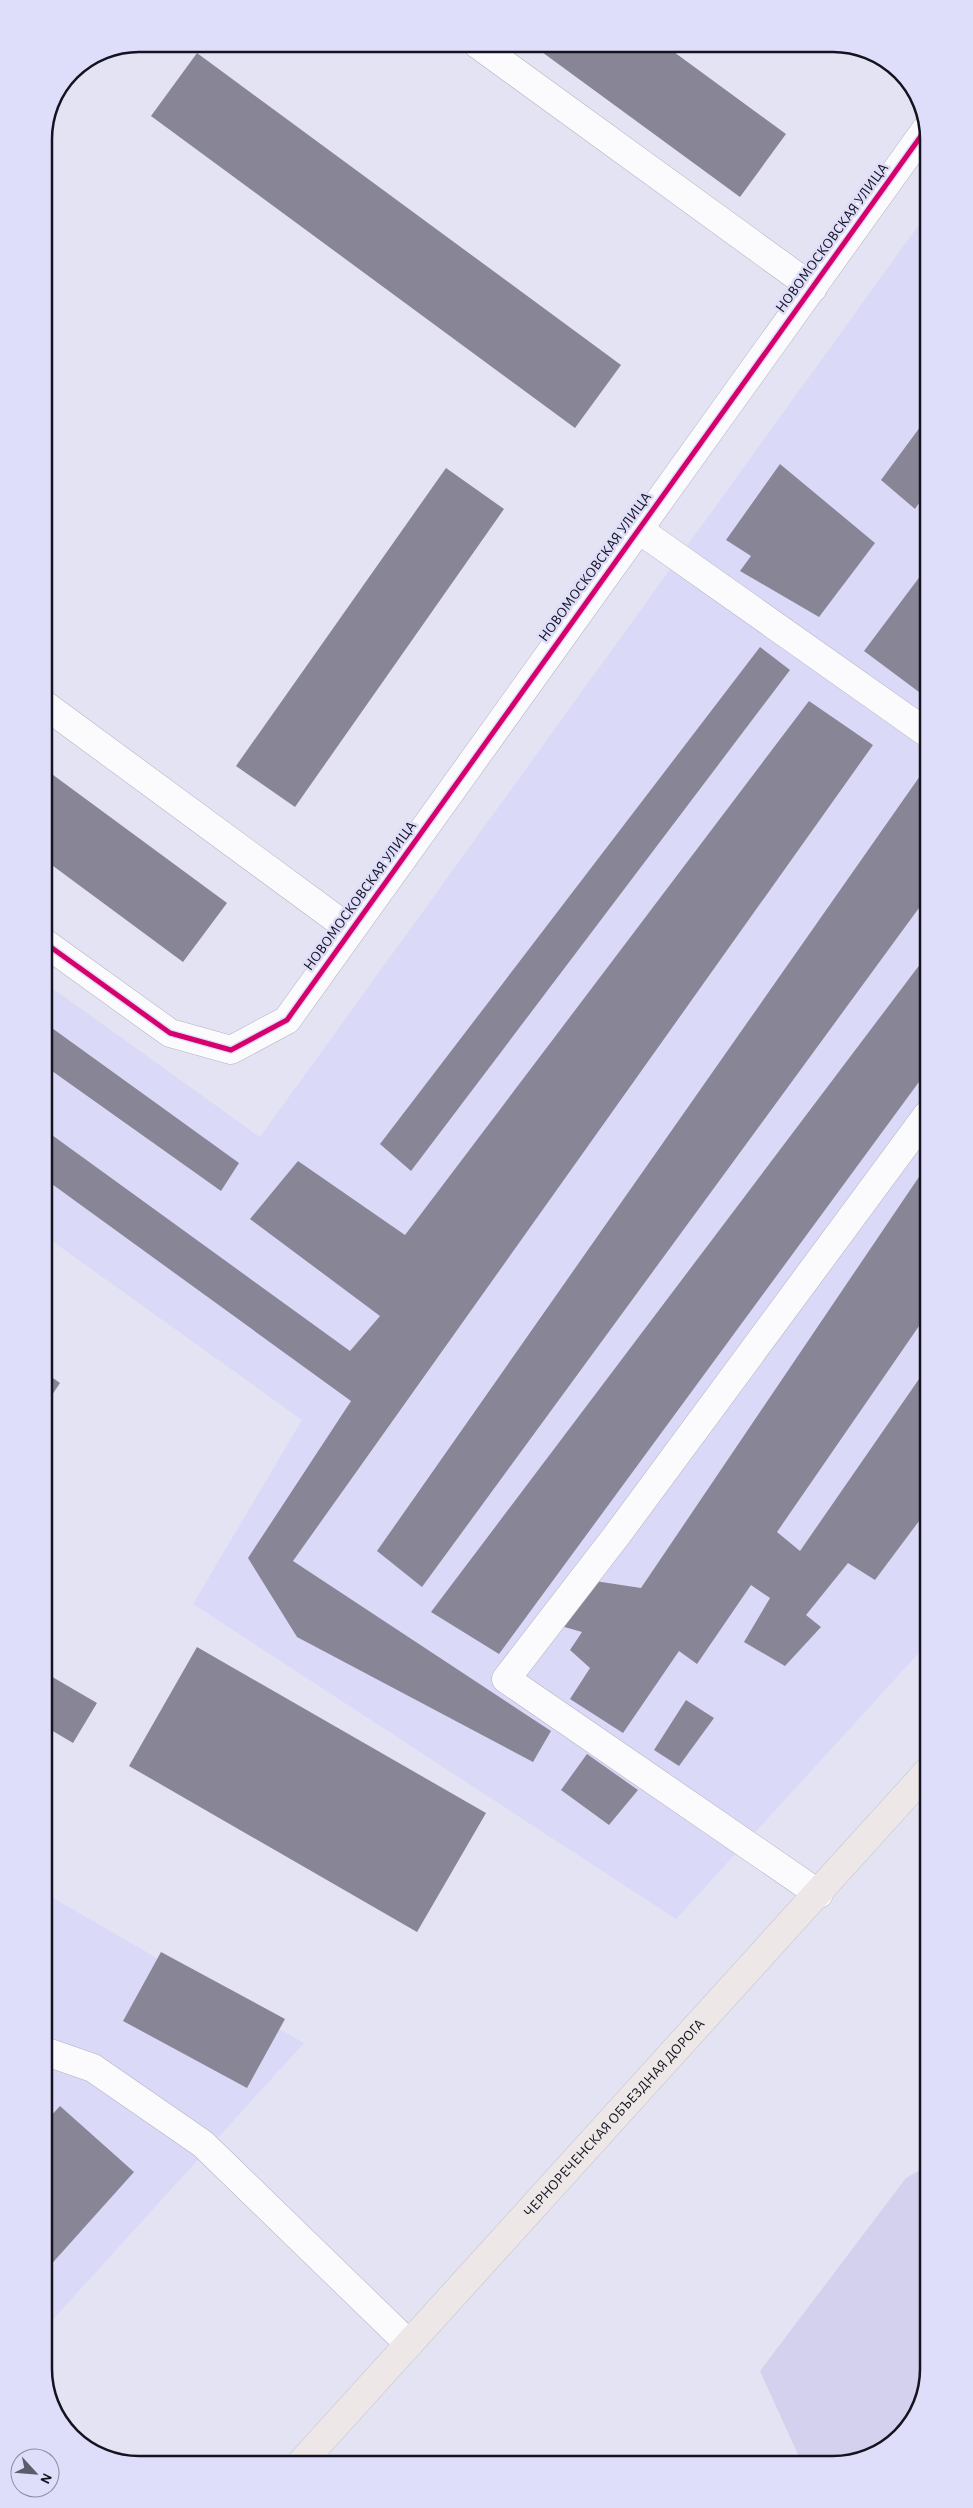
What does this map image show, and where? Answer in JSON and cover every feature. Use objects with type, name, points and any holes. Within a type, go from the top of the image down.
[{"type":"main road","name":"ЧЕРНОРЕЧЕНСКАЯ ОБЪЕЗДНАЯ ДОРОГА","points":[[308,2455],[819,1894],[921,1779]]},
{"type":"street","points":[[489,52],[812,288]]},
{"type":"street","name":"НОВОМОСКОВСКАЯ УЛИЦА","points":[[53,948],[170,1033],[232,1050],[287,1020],[921,136]]},
{"type":"street","points":[[638,530],[921,728]]},
{"type":"street","points":[[53,711],[351,930]]},
{"type":"street","points":[[819,1894],[506,1678],[616,1535],[921,1123]]},
{"type":"street","points":[[52,2054],[93,2068],[203,2144],[409,2344]]},
{"type":"shaded area","points":[[921,222],[921,1651],[676,1919],[193,1604],[302,1420],[53,1241],[53,988],[260,1137]]},
{"type":"shaded area","points":[[52,1898],[304,2043],[52,2320]]},
{"type":"shaded area","points":[[921,2170],[921,2369],[916,2397],[903,2422],[882,2441],[867,2449],[845,2455],[799,2456],[760,2371],[906,2178]]},
{"type":"building","points":[[197,53],[621,365],[575,428],[151,116]]},
{"type":"building","points":[[543,53],[675,53],[786,134],[740,197]]},
{"type":"building","points":[[921,426],[921,500],[915,509],[881,480]]},
{"type":"building","points":[[780,464],[875,543],[819,617],[740,571],[751,556],[726,540]]},
{"type":"building","points":[[446,468],[504,509],[295,807],[236,766]]},
{"type":"building","points":[[921,575],[921,694],[864,651]]},
{"type":"building","points":[[760,647],[790,670],[411,1171],[380,1144]]},
{"type":"building","points":[[809,701],[873,745],[293,1561],[551,1731],[533,1762],[297,1637],[248,1558],[351,1401],[53,1184],[53,1135],[350,1351],[380,1316],[250,1219],[298,1161],[405,1235]]},
{"type":"building","points":[[53,775],[227,903],[183,962],[53,866]]},
{"type":"building","points":[[921,775],[921,905],[422,1587],[377,1551]]},
{"type":"building","points":[[921,963],[921,1079],[499,1654],[431,1612]]},
{"type":"building","points":[[53,1028],[239,1163],[221,1191],[53,1071]]},
{"type":"building","points":[[921,1174],[921,1323],[777,1532],[800,1551],[921,1376],[921,1518],[875,1580],[848,1563],[806,1615],[821,1627],[785,1666],[744,1642],[770,1598],[751,1585],[697,1664],[679,1651],[623,1733],[570,1699],[590,1668],[570,1650],[582,1632],[561,1626],[595,1581],[641,1588]]},
{"type":"building","points":[[52,1378],[60,1383],[52,1394]]},
{"type":"building","points":[[197,1647],[486,1813],[417,1932],[129,1766]]},
{"type":"building","points":[[52,1677],[97,1703],[73,1743],[52,1731]]},
{"type":"building","points":[[686,1700],[714,1718],[679,1766],[654,1750]]},
{"type":"building","points":[[587,1754],[638,1790],[609,1825],[561,1790]]},
{"type":"building","points":[[161,1952],[285,2019],[247,2088],[123,2021]]},
{"type":"building","points":[[60,2106],[134,2172],[52,2263],[52,2114]]},
{"type":"cycle path","points":[[53,948],[170,1033],[231,1050],[287,1020],[921,136]]}]
